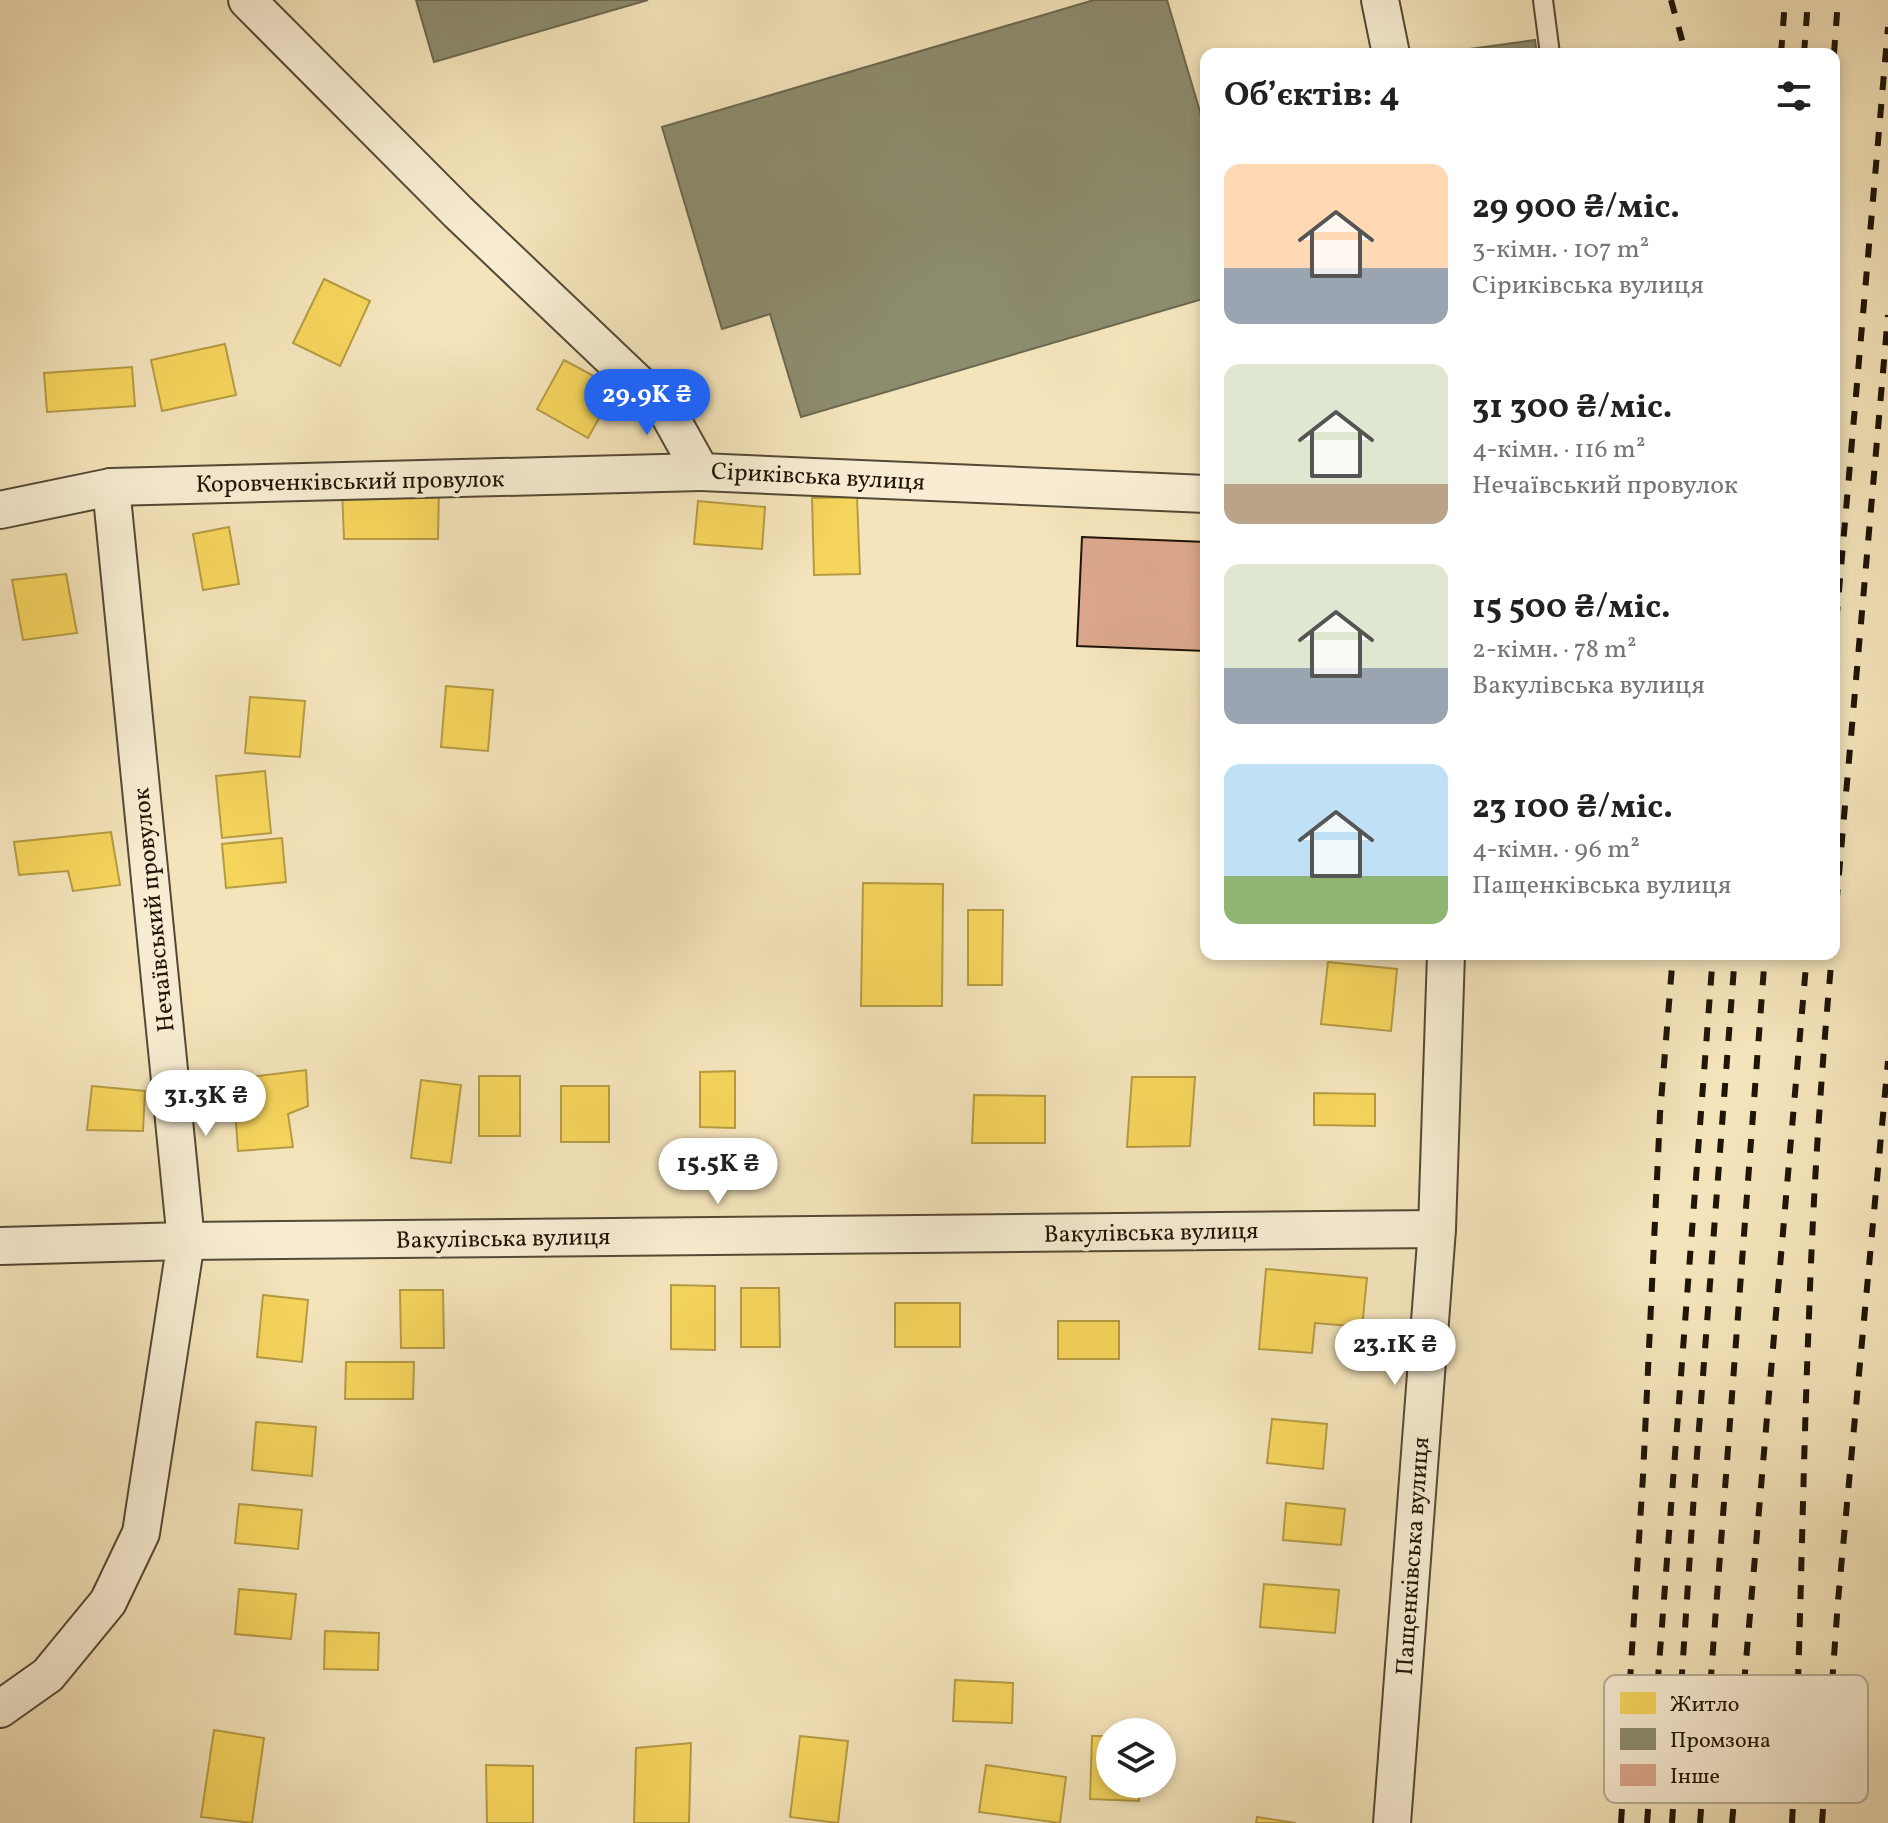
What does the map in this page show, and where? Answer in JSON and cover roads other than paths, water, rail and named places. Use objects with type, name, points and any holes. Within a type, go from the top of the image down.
[{"type":"street","name":"Сіриківська вулиця","points":[[247,0],[458,212],[667,411],[701,472],[1200,494]]},
{"type":"street","points":[[1380,0],[1390,48]]},
{"type":"street","name":"Коровченківський провулок","points":[[0,510],[111,487],[701,472]]},
{"type":"street","name":"Нечаївський провулок","points":[[0,1709],[48,1675],[108,1602],[141,1533],[186,1241],[111,487]]},
{"type":"street","name":"Пащенківська вулиця","points":[[1392,1823],[1437,1229],[1446,960]]},
{"type":"street","name":"Вакулівська вулиця","points":[[0,1246],[186,1241],[1437,1229]]},
{"type":"lane","points":[[1543,0],[1549,48]]},
{"type":"railway","points":[[1671,0],[1684,48]]},
{"type":"railway","points":[[1781,48],[1785,0]]},
{"type":"railway","points":[[1804,48],[1808,0]]},
{"type":"railway","points":[[1834,48],[1838,0]]},
{"type":"railway","points":[[1840,579],[1888,27]]},
{"type":"railway","points":[[1840,863],[1888,315]]},
{"type":"railway","points":[[1630,1675],[1660,1114],[1673,960]]},
{"type":"railway","points":[[1658,1675],[1713,960]]},
{"type":"railway","points":[[1682,1675],[1735,960]]},
{"type":"railway","points":[[1711,1675],[1765,960]]},
{"type":"railway","points":[[1745,1675],[1806,960]]},
{"type":"railway","points":[[1798,1675],[1813,1225],[1832,960]]},
{"type":"railway","points":[[1833,1675],[1888,1061]]},
{"type":"railway","points":[[1621,1823],[1622,1803]]},
{"type":"railway","points":[[1647,1823],[1649,1803]]},
{"type":"railway","points":[[1672,1823],[1673,1803]]},
{"type":"railway","points":[[1700,1823],[1701,1803]]},
{"type":"railway","points":[[1732,1823],[1734,1803]]},
{"type":"railway","points":[[1792,1823],[1793,1803]]},
{"type":"railway","points":[[1822,1823],[1823,1803]]}]
